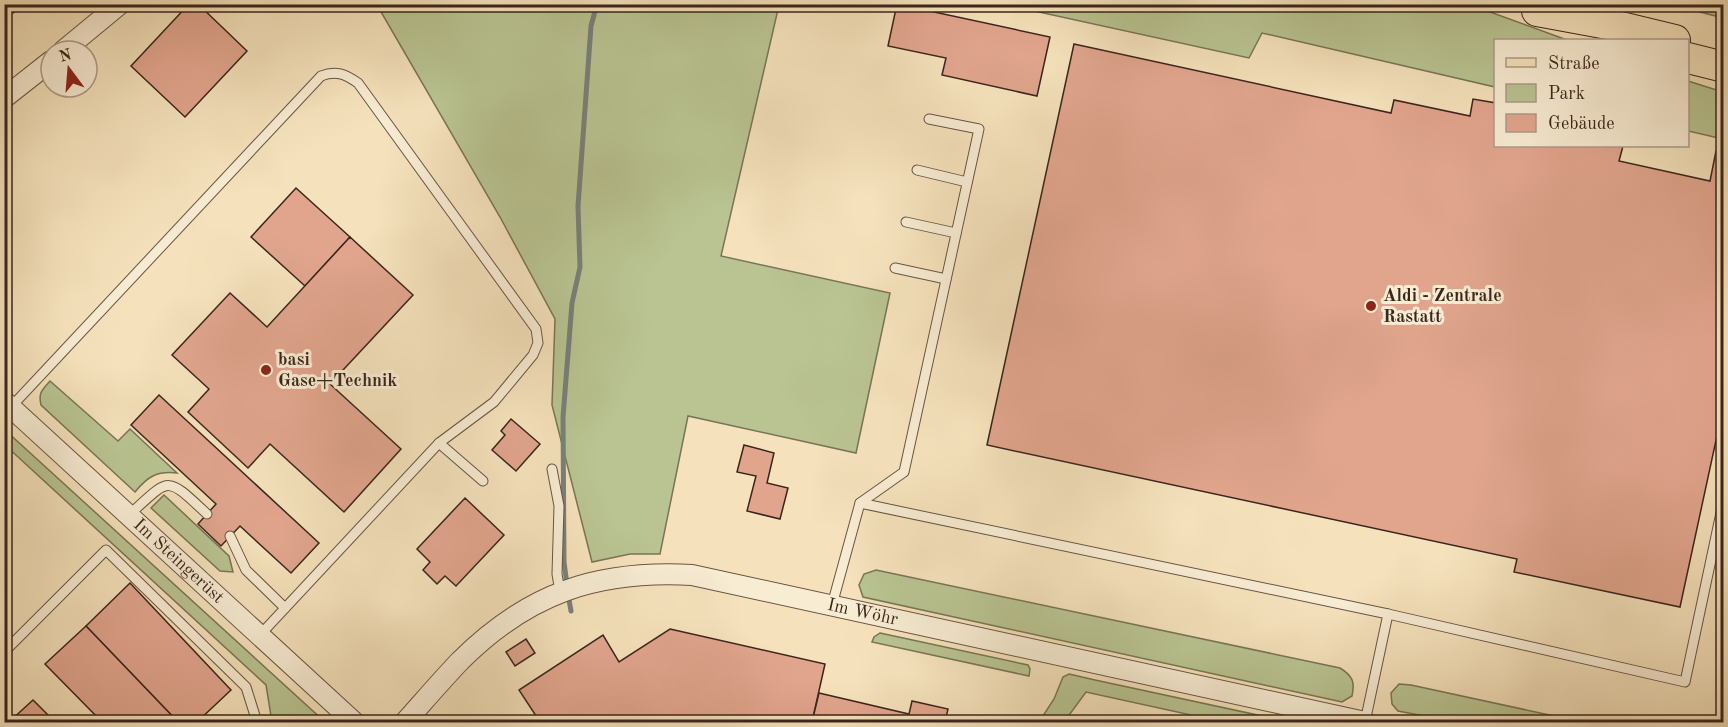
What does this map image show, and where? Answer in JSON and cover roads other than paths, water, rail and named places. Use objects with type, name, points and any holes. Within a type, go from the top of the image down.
[{"type":"main road","points":[[1528,8],[1623,39]]},
{"type":"main road","points":[[1528,8],[1671,39]]},
{"type":"main road","points":[[1689,43],[1724,51]]},
{"type":"main road","points":[[1689,58],[1724,66]]},
{"type":"street","points":[[78,39],[120,4]]},
{"type":"street","points":[[4,98],[39,70]]},
{"type":"street","name":"Im Steingerüst","points":[[8,404],[354,723]]},
{"type":"street","name":"Im Wöhr","points":[[405,723],[460,661],[518,613],[576,586],[658,573],[692,575],[1365,723]]},
{"type":"lane","points":[[8,404],[321,76],[331,72],[346,74],[358,83],[536,329],[538,343],[533,355],[494,402],[439,443],[260,635]]},
{"type":"lane","points":[[832,605],[860,503],[904,472],[979,129],[929,119]]},
{"type":"lane","points":[[917,170],[967,182]]},
{"type":"lane","points":[[906,222],[956,233]]},
{"type":"lane","points":[[895,268],[946,279]]},
{"type":"lane","points":[[439,443],[483,481]]},
{"type":"lane","points":[[552,469],[559,506],[556,574],[560,592]]},
{"type":"lane","points":[[129,515],[160,486],[170,484],[179,488],[207,514]]},
{"type":"lane","points":[[860,503],[1388,614],[1685,682],[1722,508]]},
{"type":"lane","points":[[230,536],[246,570],[285,608]]},
{"type":"lane","points":[[4,652],[106,550],[246,687],[257,723]]},
{"type":"lane","points":[[1365,723],[1388,614]]},
{"type":"waterway","points":[[567,585],[564,562],[563,417],[572,303],[580,267],[578,206],[591,26],[597,4]]},
{"type":"waterway","points":[[568,594],[571,611]]},
{"type":"place","name":"Aldi - Zentrale Rastatt","points":[[1371,306]]},
{"type":"place","name":"basi Gase+Technik","points":[[266,370]]}]
